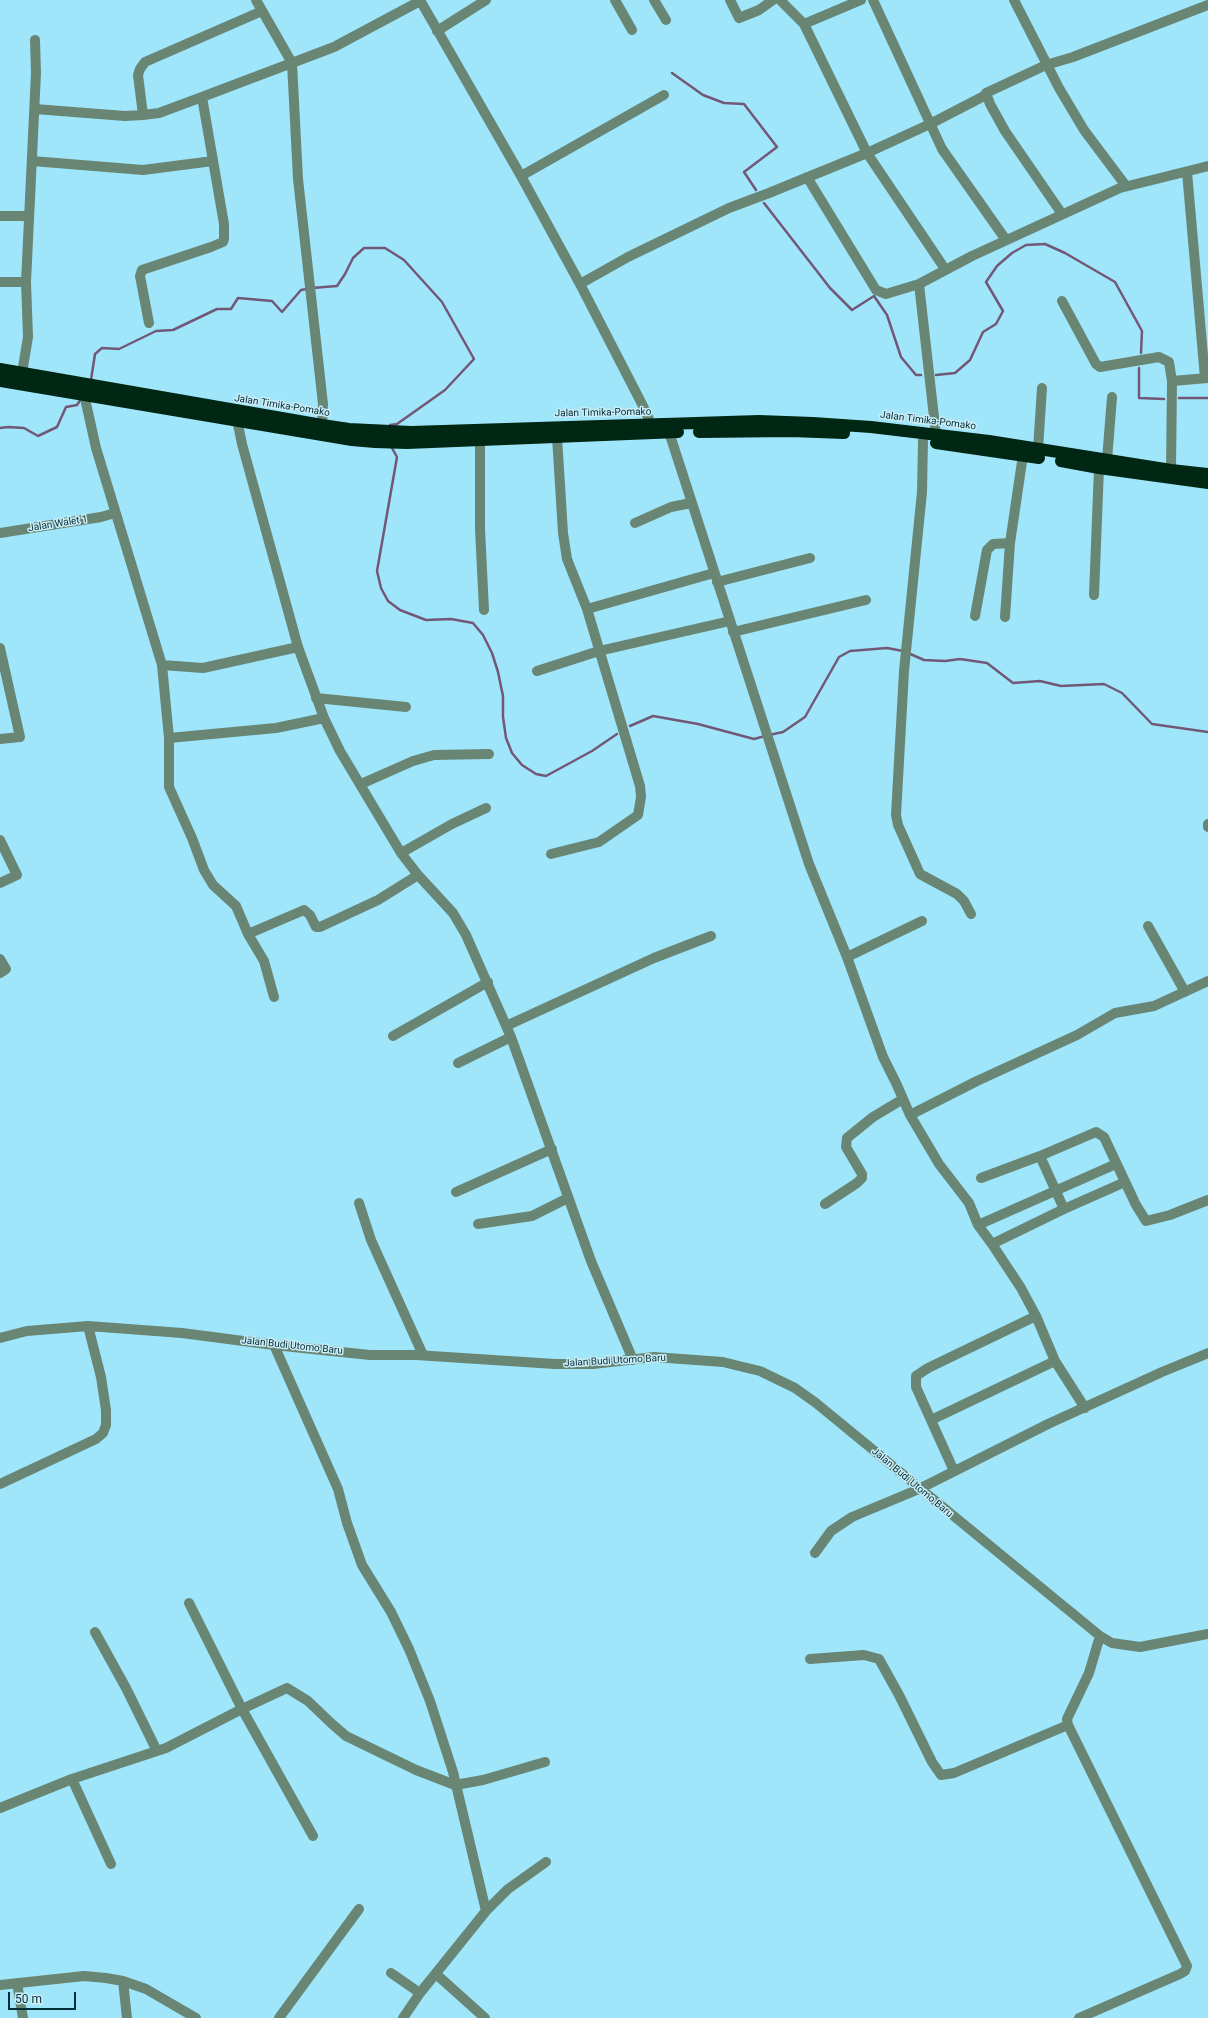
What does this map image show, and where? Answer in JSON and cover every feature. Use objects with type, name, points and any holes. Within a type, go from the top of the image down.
[{"type":"highway","name":"Jalan Timika-Pomako","points":[[0,369],[22,372],[127,397],[237,420],[352,440],[375,442],[480,440],[668,432],[791,431],[857,434],[923,441],[1023,455],[1208,474]]},
{"type":"highway","name":"Jalan Timika-Pomako","points":[[0,381],[84,394],[127,397],[322,425],[411,432],[651,424],[793,422],[872,427],[989,441],[1038,449],[1103,464],[1208,482]]},
{"type":"street","points":[[256,0],[292,63],[298,179],[323,404],[322,425]]},
{"type":"street","points":[[35,109],[125,116],[159,113],[334,47],[420,0],[521,176],[580,284],[651,424]]},
{"type":"street","points":[[437,31],[486,0]]},
{"type":"street","points":[[615,0],[632,30]]},
{"type":"street","points":[[654,0],[666,20]]},
{"type":"street","points":[[730,0],[739,18],[759,10],[773,0]]},
{"type":"street","points":[[780,0],[804,24],[867,152],[945,269]]},
{"type":"street","points":[[804,24],[860,0]]},
{"type":"street","points":[[873,0],[930,124],[952,164],[1006,240]]},
{"type":"street","points":[[1014,0],[1046,65],[1084,130],[1126,186]]},
{"type":"street","points":[[580,284],[628,257],[729,208],[807,178],[930,124],[986,95],[989,91],[1046,65],[1073,58],[1208,5]]},
{"type":"street","points":[[143,115],[138,75],[145,62],[262,11]]},
{"type":"street","points":[[22,372],[27,342],[26,282],[35,109],[35,40]]},
{"type":"street","points":[[521,176],[664,95]]},
{"type":"street","points":[[986,95],[1005,131],[1062,214]]},
{"type":"street","points":[[149,324],[140,276],[142,270],[151,265],[211,247],[223,242],[224,239],[224,224],[202,97]]},
{"type":"street","points":[[32,161],[143,170],[214,161]]},
{"type":"street","points":[[807,178],[876,290],[886,294],[919,284],[945,269],[1006,240],[1126,186],[1208,166]]},
{"type":"street","points":[[1172,381],[1207,378],[1187,172]]},
{"type":"street","points":[[0,216],[29,216]]},
{"type":"street","points":[[0,282],[26,282]]},
{"type":"street","points":[[919,284],[936,435]]},
{"type":"street","points":[[1062,301],[1096,364],[1103,368],[1159,357],[1163,358],[1170,366],[1172,381],[1171,470]]},
{"type":"street","points":[[1038,449],[1042,388]]},
{"type":"street","points":[[84,394],[88,420],[162,665],[169,738],[169,787],[192,838],[204,870],[213,885],[227,896],[236,906],[248,934],[264,961],[274,997]]},
{"type":"street","points":[[1094,595],[1103,464],[1112,397]]},
{"type":"street","points":[[237,420],[245,457],[298,647],[324,718],[340,751],[361,784],[400,853],[459,923],[488,982],[552,1150],[591,1261],[633,1360]]},
{"type":"street","points":[[668,432],[803,847],[847,958],[878,1047],[910,1115],[940,1164],[970,1203],[978,1225],[1021,1288],[1036,1316],[1055,1361],[1085,1408]]},
{"type":"street","points":[[551,854],[599,842],[638,815],[641,798],[640,786],[587,609],[567,559],[564,546],[557,437]]},
{"type":"street","points":[[480,440],[480,529],[484,610]]},
{"type":"street","points":[[923,441],[922,492],[904,671],[896,815],[898,825],[920,874],[957,894],[964,901],[971,914]]},
{"type":"street","points":[[1005,617],[1010,543],[1023,455]]},
{"type":"street","points":[[636,523],[671,507],[690,503]]},
{"type":"street","name":"Jalan Walet 1","points":[[0,533],[102,517],[115,513]]},
{"type":"street","points":[[974,616],[987,550],[993,544],[1010,543]]},
{"type":"street","points":[[587,609],[715,577],[810,558]]},
{"type":"street","points":[[733,632],[866,600]]},
{"type":"street","points":[[537,671],[599,651],[730,621]]},
{"type":"street","points":[[162,665],[203,668],[298,647]]},
{"type":"street","points":[[0,648],[11,690],[20,737],[0,739]]},
{"type":"street","points":[[0,691],[11,690]]},
{"type":"street","points":[[316,698],[406,707]]},
{"type":"street","points":[[169,738],[276,728],[324,718]]},
{"type":"street","points":[[361,784],[421,758],[434,755],[488,754]]},
{"type":"street","points":[[400,853],[452,824],[486,808]]},
{"type":"street","points":[[0,840],[17,875],[0,883]]},
{"type":"street","points":[[248,934],[304,910],[310,915],[316,927],[320,927],[372,903],[418,875]]},
{"type":"street","points":[[847,958],[922,922]]},
{"type":"street","points":[[1148,926],[1185,992]]},
{"type":"street","points":[[506,1026],[654,958],[711,936]]},
{"type":"street","points":[[0,959],[6,969],[0,972]]},
{"type":"street","points":[[910,1115],[977,1081],[1077,1035],[1115,1013],[1154,1006],[1208,980]]},
{"type":"street","points":[[393,1036],[488,982]]},
{"type":"street","points":[[458,1063],[510,1037]]},
{"type":"street","points":[[825,1204],[857,1183],[862,1178],[862,1174],[846,1147],[847,1138],[872,1117],[903,1098]]},
{"type":"street","points":[[981,1178],[1040,1156],[1096,1132],[1104,1137],[1143,1218],[1148,1221],[1208,1200]]},
{"type":"street","points":[[456,1192],[552,1150]]},
{"type":"street","points":[[1040,1156],[1064,1209]]},
{"type":"street","points":[[978,1225],[1116,1164]]},
{"type":"street","points":[[992,1244],[1064,1209],[1125,1182]]},
{"type":"street","points":[[478,1224],[532,1216],[568,1198]]},
{"type":"street","points":[[359,1203],[370,1240],[423,1355]]},
{"type":"street","points":[[954,1471],[916,1387],[916,1376],[928,1368],[1036,1316]]},
{"type":"street","points":[[0,1484],[96,1439],[102,1433],[106,1425],[106,1410],[101,1376],[88,1326]]},
{"type":"street","name":"Jalan Budi Utomo Baru","points":[[0,1338],[27,1331],[88,1326],[182,1333],[274,1345],[370,1354],[423,1355],[555,1364],[593,1364],[654,1357],[723,1362],[760,1371],[795,1388],[816,1403],[918,1489],[1039,1585],[1100,1636],[1112,1643],[1140,1647],[1208,1634]]},
{"type":"street","points":[[274,1345],[338,1489],[346,1524],[362,1565],[391,1612],[411,1655],[447,1749],[486,1911]]},
{"type":"street","points":[[815,1552],[826,1536],[839,1524],[918,1489],[1048,1424],[1162,1372],[1208,1353]]},
{"type":"street","points":[[931,1420],[1055,1361]]},
{"type":"street","points":[[188,1603],[242,1709],[313,1836]]},
{"type":"street","points":[[95,1632],[126,1688],[157,1751]]},
{"type":"street","points":[[1079,2018],[1180,1974],[1185,1971],[1187,1966],[1068,1724],[1067,1719],[1089,1673],[1100,1636]]},
{"type":"street","points":[[810,1659],[864,1655],[879,1659],[902,1701],[932,1762],[941,1775],[954,1773],[1068,1724]]},
{"type":"street","points":[[0,1808],[72,1779],[157,1751],[287,1688],[308,1700],[346,1736],[416,1770],[455,1785],[483,1780],[545,1762]]},
{"type":"street","points":[[72,1779],[111,1864]]},
{"type":"street","points":[[403,2018],[420,1994],[486,1911],[508,1889],[546,1862]]},
{"type":"street","points":[[279,2018],[359,1908]]},
{"type":"street","points":[[391,1973],[420,1994]]},
{"type":"street","points":[[436,1974],[484,2018]]},
{"type":"street","points":[[0,1985],[84,1976],[123,1981],[146,1989],[196,2018]]},
{"type":"street","points":[[123,1981],[127,2018]]},
{"type":"street","points":[[17,1983],[23,2018]]},
{"type":"waterway","points":[[672,73],[703,95],[724,103],[744,104],[777,147],[744,172],[756,190]]},
{"type":"waterway","points":[[764,203],[830,288],[852,310],[874,296],[887,315],[901,357],[916,375],[921,375]]},
{"type":"waterway","points":[[936,375],[955,373],[970,360],[983,332],[996,324],[1003,311],[986,282],[997,266],[1012,253],[1026,245],[1045,244],[1065,253],[1115,282],[1142,331],[1141,353]]},
{"type":"waterway","points":[[312,288],[337,286],[353,258],[364,248],[385,248],[404,260],[442,302],[474,359],[445,390],[397,424],[390,425]]},
{"type":"waterway","points":[[91,380],[95,354],[102,348],[119,349],[156,331],[173,330],[217,309],[231,309],[238,298],[272,301],[282,312],[301,290],[307,289]]},
{"type":"waterway","points":[[1139,368],[1139,398],[1164,399]]},
{"type":"waterway","points":[[1179,398],[1208,398]]},
{"type":"waterway","points":[[0,428],[24,428],[38,436],[57,427],[66,407],[77,405],[81,399]]},
{"type":"waterway","points":[[392,448],[397,457],[377,571],[381,588],[388,601],[400,610],[426,620],[451,619],[473,623],[483,635],[492,653],[498,672],[503,696],[503,717],[506,738],[512,753],[522,765],[536,774],[546,776],[592,751],[617,734]]},
{"type":"waterway","points":[[769,735],[783,732],[805,717],[839,657],[850,651],[887,648],[903,651]]},
{"type":"waterway","points":[[908,653],[924,660],[945,661],[960,659],[987,663],[1013,683],[1040,681],[1061,686],[1104,684],[1122,693],[1152,724],[1208,732]]},
{"type":"waterway","points":[[630,726],[653,716],[698,724],[754,739],[765,736]]}]
